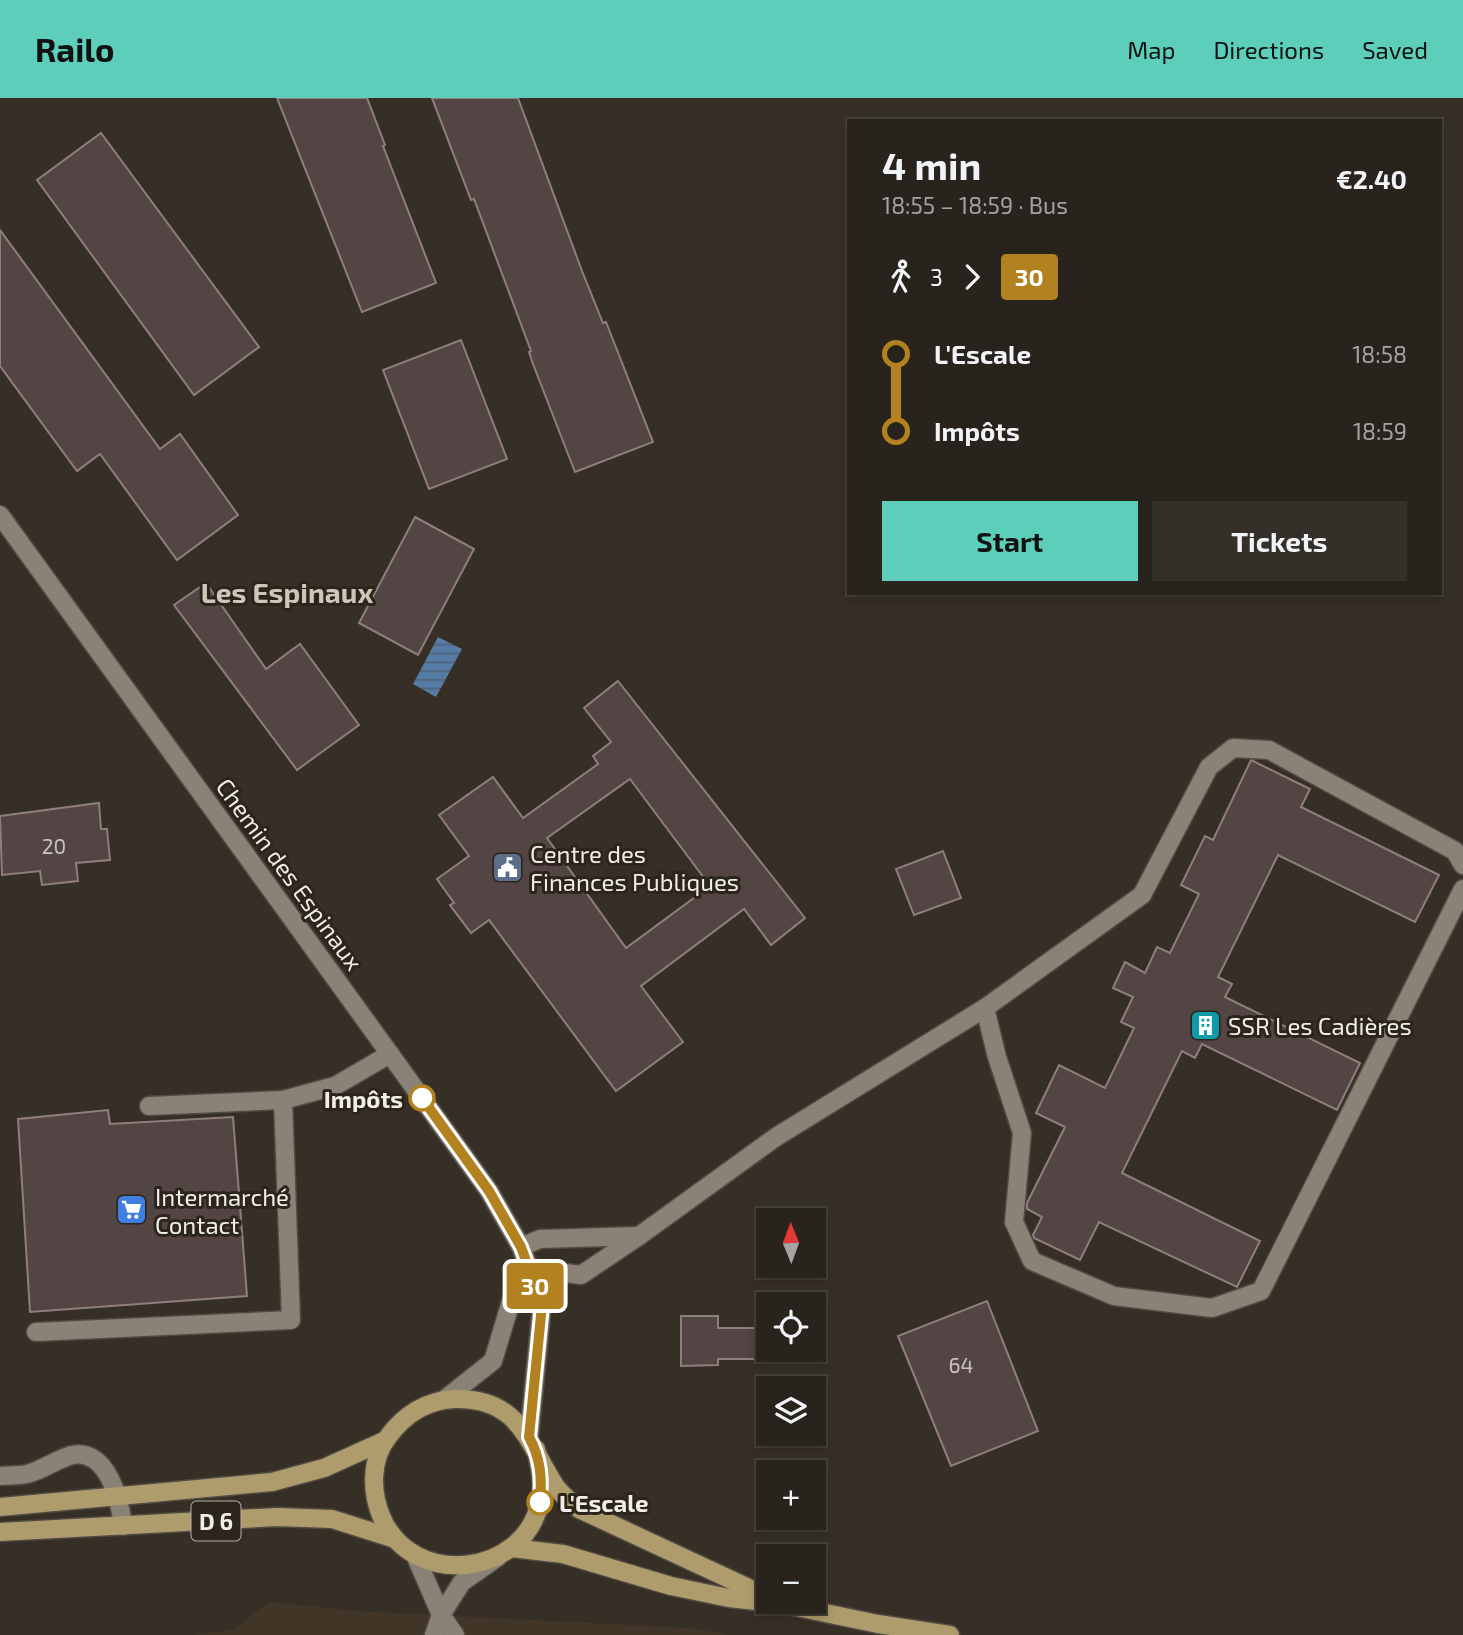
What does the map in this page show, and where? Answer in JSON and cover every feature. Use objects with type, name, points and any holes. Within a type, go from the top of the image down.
[{"type":"main road","points":[[533,1443],[542,1475],[540,1502],[530,1527],[509,1550],[484,1563],[461,1567],[437,1564],[415,1555],[395,1539],[385,1525],[374,1492],[374,1475],[384,1441],[396,1426],[426,1405],[445,1399],[469,1399],[493,1406],[514,1419],[533,1443],[557,1489],[579,1509],[756,1592]]},
{"type":"main road","name":"D 6","points":[[0,1507],[272,1482],[324,1468],[384,1441]]},
{"type":"main road","name":"D 6","points":[[0,1532],[277,1517],[332,1519],[395,1539]]},
{"type":"main road","points":[[509,1550],[563,1554],[683,1589],[729,1598],[756,1600]]},
{"type":"main road","points":[[826,1612],[949,1635]]},
{"type":"street","name":"Chemin des Espinaux","points":[[0,515],[489,1191],[521,1247],[542,1305],[533,1443]]},
{"type":"street","points":[[445,1399],[493,1361],[512,1298],[529,1268],[581,1275],[776,1136],[985,1008],[1142,895],[1209,767],[1233,748],[1269,750],[1455,850],[1463,865]]},
{"type":"street","points":[[985,1008],[997,1057],[1022,1133],[1014,1222],[1032,1261],[1114,1296],[1212,1308],[1261,1291],[1463,889]]},
{"type":"street","points":[[149,1106],[283,1100],[335,1086],[390,1054]]},
{"type":"street","points":[[36,1332],[291,1320],[283,1100]]},
{"type":"street","points":[[521,1247],[540,1239],[639,1236]]},
{"type":"street","points":[[0,1476],[28,1474],[73,1455],[88,1455],[99,1464],[119,1497],[124,1526]]},
{"type":"street","points":[[434,1635],[441,1615],[462,1582],[509,1550]]},
{"type":"street","points":[[415,1555],[441,1615],[455,1635]]},
{"type":"shaded area","points":[[269,1602],[357,1611],[690,1628],[731,1635],[192,1635],[233,1630]]},
{"type":"water","points":[[438,637],[462,649],[436,697],[413,684]]},
{"type":"building","points":[[277,98],[367,98],[436,283],[362,312]]},
{"type":"building","points":[[432,98],[518,98],[582,271],[603,323],[606,322],[653,442],[575,472],[474,199],[471,200]]},
{"type":"building","points":[[101,133],[259,347],[194,395],[37,180]]},
{"type":"building","points":[[0,230],[160,449],[180,434],[238,515],[177,560],[100,454],[77,471],[0,366]]},
{"type":"building","points":[[461,340],[507,459],[429,489],[383,370]]},
{"type":"building","points":[[415,517],[474,549],[418,655],[359,623]]},
{"type":"building","points":[[206,583],[266,669],[300,644],[359,725],[297,770],[174,605]]},
{"type":"building","name":"Centre des Finances Publiques","points":[[618,681],[805,918],[771,945],[744,909],[641,986],[683,1042],[616,1091],[489,920],[471,933],[450,905],[454,903],[437,879],[469,856],[439,815],[493,777],[523,818],[598,764],[593,756],[611,742],[584,708]],"holes":[[[630,779],[710,886],[626,948],[547,838]]]},
{"type":"building","name":"SSR Les Cadières","points":[[1251,760],[1310,789],[1301,807],[1439,875],[1415,922],[1278,855],[1218,977],[1232,984],[1225,997],[1360,1063],[1337,1110],[1202,1044],[1195,1058],[1182,1051],[1122,1173],[1260,1241],[1237,1287],[1099,1222],[1080,1260],[1034,1238],[1033,1235],[1042,1217],[1027,1209],[1027,1203],[1065,1127],[1036,1113],[1059,1065],[1105,1088],[1134,1028],[1121,1022],[1133,997],[1113,988],[1125,962],[1145,973],[1157,947],[1170,953],[1199,894],[1181,885],[1205,836],[1213,840]]},
{"type":"building","points":[[99,803],[101,829],[107,829],[110,860],[76,863],[78,881],[42,885],[40,871],[2,875],[0,816]]},
{"type":"building","points":[[943,851],[961,898],[914,915],[896,869]]},
{"type":"building","name":"Intermarché Contact","points":[[108,1110],[110,1124],[233,1117],[247,1296],[30,1312],[18,1119]]},
{"type":"building","points":[[987,1301],[1038,1431],[951,1466],[898,1336]]},
{"type":"building","points":[[681,1316],[718,1316],[718,1328],[756,1328],[756,1359],[718,1359],[718,1365],[681,1366]]},
{"type":"bus line","name":"30","points":[[422,1098],[489,1191],[521,1247],[542,1305],[529,1437],[536,1449],[542,1475],[540,1502]]},
{"type":"place","name":"Centre des Finances Publiques","points":[[507,867]]},
{"type":"place","name":"SSR Les Cadières","points":[[1205,1025]]},
{"type":"place","name":"Impôts","points":[[422,1098]]},
{"type":"place","name":"Intermarché Contact","points":[[132,1210]]},
{"type":"place","name":"L'Escale","points":[[540,1502]]},
{"type":"district","name":"Les Espinaux","points":[[287,592]]}]
